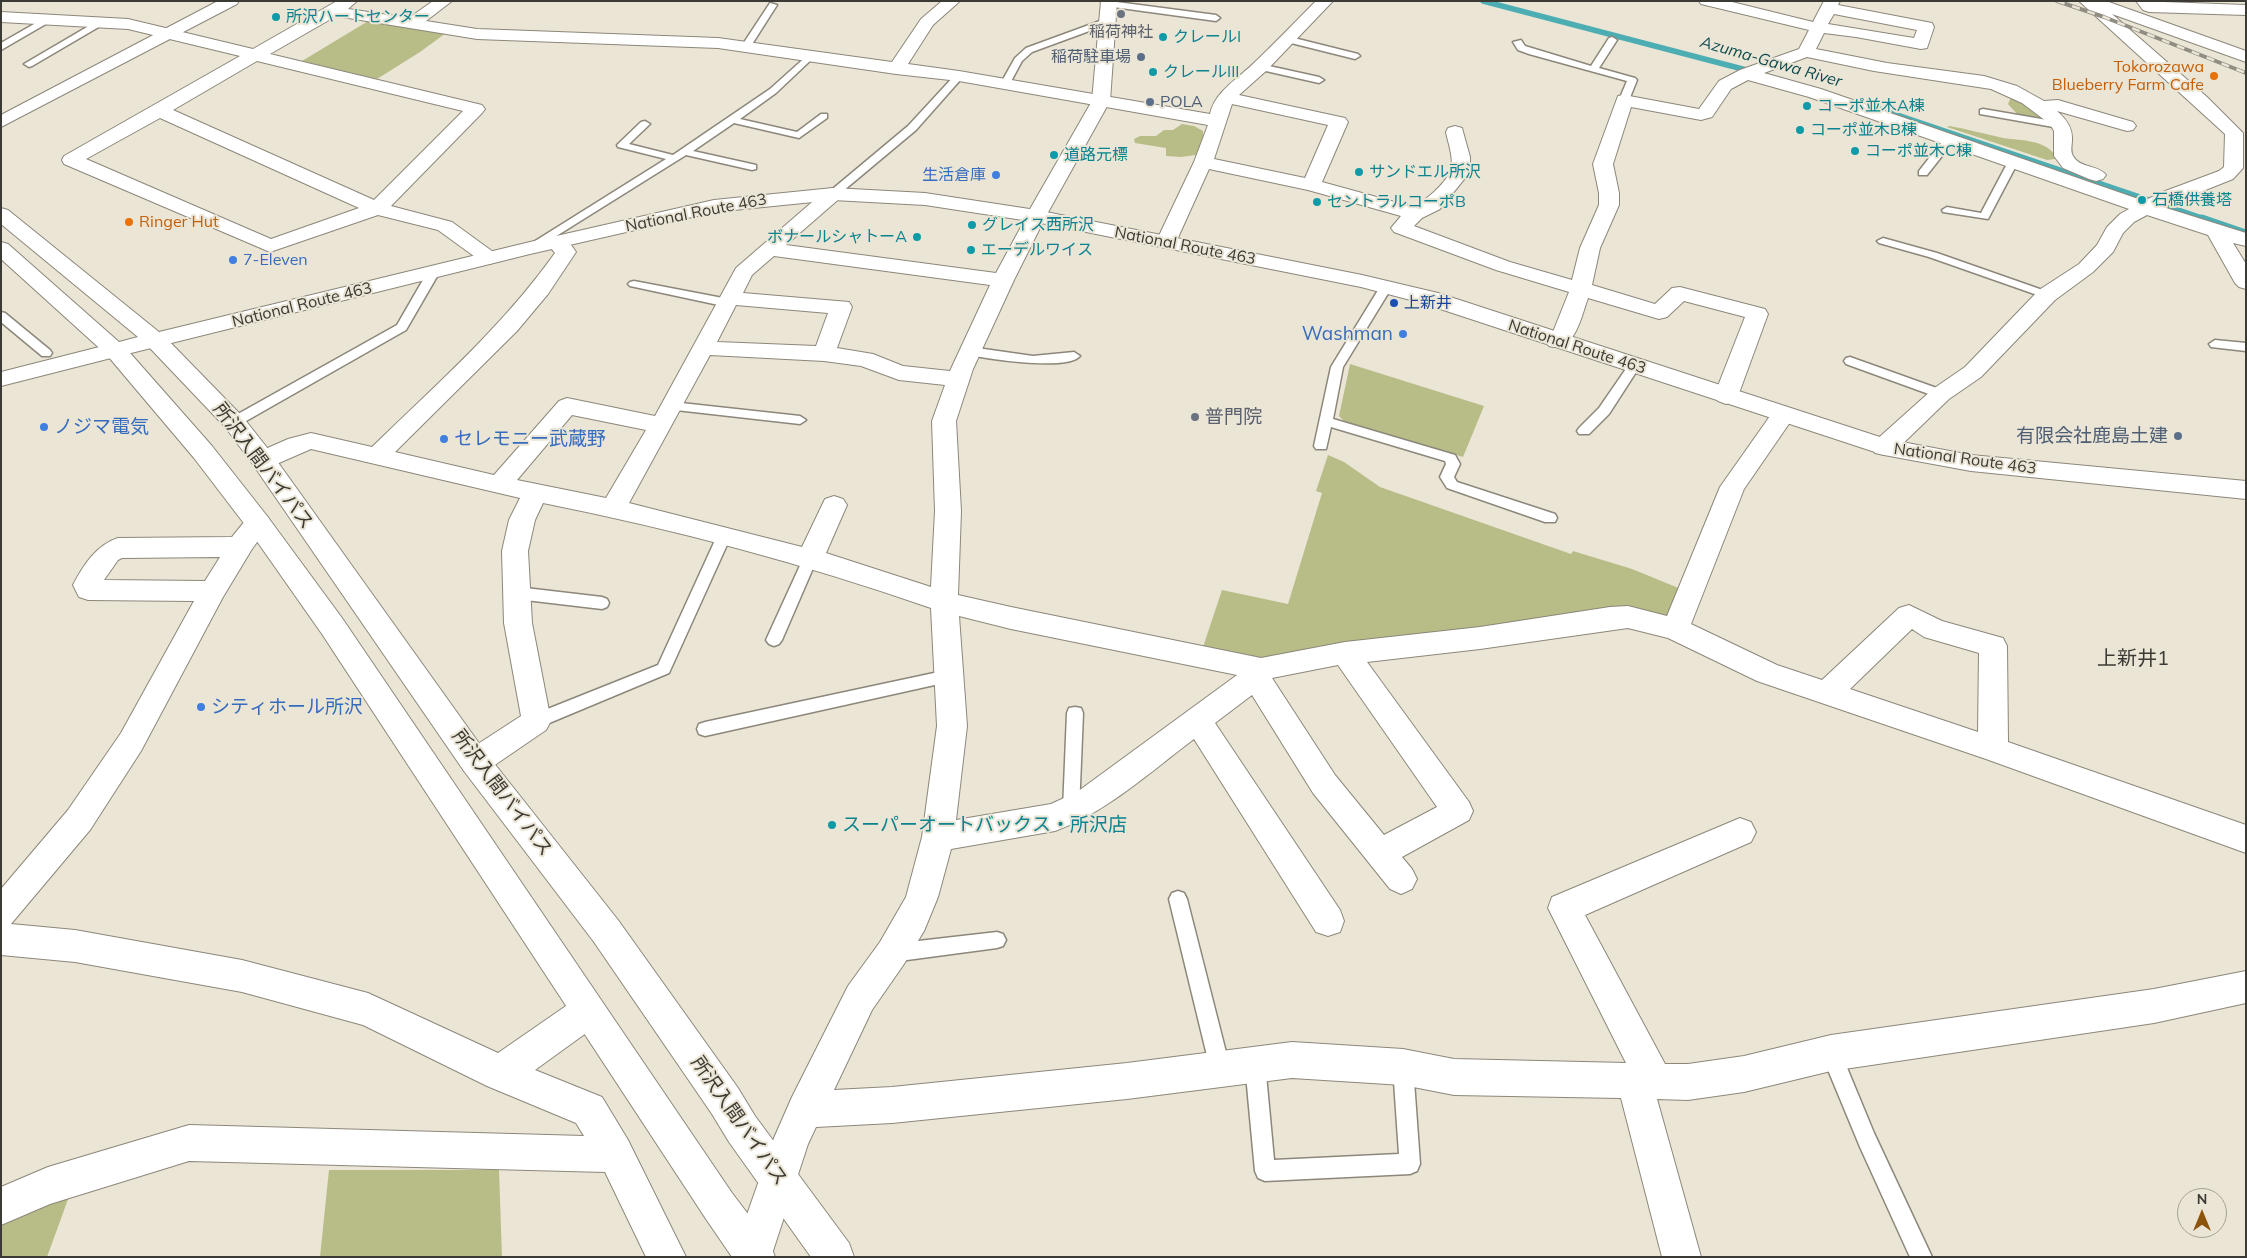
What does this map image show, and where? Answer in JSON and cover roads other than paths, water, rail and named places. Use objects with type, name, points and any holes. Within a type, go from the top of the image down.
[{"type":"main road","points":[[2,17],[25,1]]},
{"type":"main road","points":[[1,122],[231,1]]},
{"type":"main road","points":[[2,17],[128,24],[255,55],[476,109],[377,209],[270,246],[71,160],[159,111],[255,55],[333,11],[349,1]]},
{"type":"main road","points":[[411,24],[444,1]]},
{"type":"main road","points":[[896,69],[926,22],[952,1]]},
{"type":"main road","points":[[1166,242],[1203,162],[1218,121],[1220,105],[1228,98],[1232,91],[1260,67],[1325,1]]},
{"type":"main road","points":[[1707,1],[1819,28],[1856,32],[1921,44],[1926,27],[1830,5],[1819,28],[1806,52]]},
{"type":"main road","points":[[1884,447],[1941,394],[1973,372],[2047,295],[2086,268],[2106,248],[2114,231],[2126,218],[2167,197],[2226,175],[2232,168],[2240,141],[2201,101],[2087,1]]},
{"type":"main road","points":[[2093,1],[2246,57]]},
{"type":"main road","points":[[2144,1],[2149,7],[2246,10]]},
{"type":"main road","points":[[48,19],[61,7]]},
{"type":"main road","points":[[753,1255],[777,1177],[805,1110],[860,998],[892,953],[912,920],[922,897],[938,837],[946,792],[952,726],[944,587],[948,511],[944,421],[958,379],[1002,280],[1100,101],[1109,9]]},
{"type":"main road","points":[[333,11],[477,34],[718,43],[1006,83],[1218,121]]},
{"type":"main road","points":[[1557,341],[1563,334],[1580,290],[1590,248],[1609,205],[1609,193],[1603,164],[1624,100],[1701,116],[1706,113],[1725,85],[1746,74],[1806,52],[1884,67],[1981,81],[2009,89],[2038,106],[2060,125],[2063,132],[2062,154],[2073,167],[2246,222]]},
{"type":"main road","points":[[1746,74],[1815,93],[2145,208],[2246,240]]},
{"type":"main road","points":[[1228,98],[1340,122],[1311,185]]},
{"type":"main road","points":[[2201,101],[2236,114]]},
{"type":"main road","points":[[2038,106],[2058,105],[2127,126]]},
{"type":"main road","points":[[159,111],[377,209],[445,226],[488,258]]},
{"type":"main road","points":[[1455,132],[1461,157],[1460,172],[1433,205],[1414,214],[1401,228],[1503,266],[1659,312],[1680,293],[1757,314],[1726,396]]},
{"type":"main road","points":[[1203,162],[1311,185],[1414,214]]},
{"type":"main road","points":[[613,508],[666,416],[743,272],[833,194]]},
{"type":"main road","name":"National Route 463","points":[[1,379],[488,258],[714,206],[788,196],[833,194],[925,199],[1036,216],[1386,287],[1430,298],[1884,447],[1971,463],[2246,490]]},
{"type":"main road","name":"所沢入間バイパス","points":[[1,214],[155,340],[234,422],[263,460],[475,762],[606,931],[835,1257]]},
{"type":"main road","points":[[2216,230],[2246,283]]},
{"type":"main road","points":[[377,456],[509,326],[540,289],[566,252],[556,242]]},
{"type":"main road","points":[[768,249],[1002,280]]},
{"type":"main road","name":"所沢入間バイパス","points":[[5,255],[114,350],[204,452],[258,522],[332,626],[753,1255]]},
{"type":"main road","points":[[729,300],[841,307],[824,354]]},
{"type":"main road","points":[[703,348],[824,354],[865,359],[899,374],[958,379]]},
{"type":"main road","points":[[500,484],[567,406],[666,416]]},
{"type":"main road","points":[[1675,629],[1732,487],[1783,415]]},
{"type":"main road","points":[[263,460],[297,444],[311,441],[535,493],[613,508],[849,568],[945,602],[1258,673],[1324,784],[1401,879]]},
{"type":"main road","points":[[475,762],[536,721],[518,624],[515,551],[522,520],[535,493]]},
{"type":"main road","points":[[810,559],[834,505]]},
{"type":"main road","points":[[1,913],[79,820],[131,742],[213,591],[239,547],[258,522]]},
{"type":"main road","points":[[213,591],[88,590],[86,585],[109,554],[118,548],[239,547]]},
{"type":"main road","points":[[1826,694],[1909,615],[1934,629],[1993,646],[1993,749]]},
{"type":"main road","points":[[938,837],[1055,817],[1071,810],[1088,801],[1258,673],[1345,653],[1480,638],[1610,618],[1628,617],[1675,629],[1767,674],[1993,749],[2246,839]]},
{"type":"main road","points":[[1345,653],[1458,811],[1380,853]]},
{"type":"main road","points":[[1197,720],[1328,921]]},
{"type":"main road","points":[[1682,1257],[1645,1081],[1564,908],[1740,832]]},
{"type":"main road","points":[[1,939],[75,946],[251,978],[368,1010],[500,1073],[589,1110],[615,1153],[667,1257]]},
{"type":"main road","points":[[805,1110],[892,1105],[1127,1081],[1292,1060],[1403,1067],[1454,1077],[1688,1082],[1744,1074],[1832,1054],[2154,1006],[2246,987]]},
{"type":"main road","points":[[500,1073],[588,1011]]},
{"type":"main road","points":[[1,1206],[48,1186],[188,1143],[591,1155],[615,1153]]},
{"type":"lane","points":[[746,47],[773,5]]},
{"type":"lane","points":[[1006,83],[1018,60],[1030,50],[1109,9],[1216,18]]},
{"type":"lane","points":[[1,47],[48,19]]},
{"type":"lane","points":[[29,64],[99,23]]},
{"type":"lane","points":[[1286,39],[1355,56]]},
{"type":"lane","points":[[1594,69],[1612,40]]},
{"type":"lane","points":[[1518,42],[1522,48],[1532,52],[1632,80],[1624,100]]},
{"type":"lane","points":[[530,248],[732,120],[773,91],[809,57]]},
{"type":"lane","points":[[1260,67],[1319,80]]},
{"type":"lane","points":[[833,194],[912,128],[959,76]]},
{"type":"lane","points":[[1983,112],[2060,125]]},
{"type":"lane","points":[[732,120],[799,135],[824,116]]},
{"type":"lane","points":[[645,124],[622,145],[674,158]]},
{"type":"lane","points":[[1923,173],[1949,140]]},
{"type":"lane","points":[[684,152],[752,167]]},
{"type":"lane","points":[[1947,210],[1984,217],[2013,162]]},
{"type":"lane","points":[[1883,240],[2047,295]]},
{"type":"lane","points":[[234,422],[402,327],[433,272]]},
{"type":"lane","points":[[634,284],[729,300]]},
{"type":"lane","points":[[1321,446],[1337,367],[1386,287]]},
{"type":"lane","points":[[1,316],[46,352]]},
{"type":"lane","points":[[2214,344],[2246,347]]},
{"type":"lane","points":[[970,351],[1033,360],[1074,356]]},
{"type":"lane","points":[[1850,360],[1941,394]]},
{"type":"lane","points":[[1584,431],[1604,411],[1634,366]]},
{"type":"lane","points":[[666,416],[800,420]]},
{"type":"lane","points":[[1326,421],[1450,458],[1453,464],[1447,477],[1452,484],[1462,490],[1550,518]]},
{"type":"lane","points":[[536,721],[664,669],[724,536]]},
{"type":"lane","points":[[774,640],[810,559]]},
{"type":"lane","points":[[517,594],[602,602]]},
{"type":"lane","points":[[705,729],[948,676]]},
{"type":"lane","points":[[1071,810],[1075,713]]},
{"type":"lane","points":[[1178,899],[1220,1068]]},
{"type":"lane","points":[[892,953],[997,940]]},
{"type":"lane","points":[[1832,1054],[1867,1140],[1921,1257]]},
{"type":"lane","points":[[1255,1064],[1265,1171],[1410,1164],[1403,1067]]},
{"type":"waterway","name":"Azuma-Gawa River","points":[[1483,1],[1754,72]]},
{"type":"waterway","name":"Azuma-Gawa River","points":[[1865,104],[2205,219]]},
{"type":"waterway","name":"Azuma-Gawa River","points":[[2202,218],[2246,233]]},
{"type":"railway","points":[[2057,1],[2104,17],[2246,73]]},
{"type":"place","name":"稲荷神社","points":[[1121,14]]},
{"type":"place","name":"所沢ハートセンター","points":[[276,17]]},
{"type":"place","name":"クレールI","points":[[1163,37]]},
{"type":"place","name":"稲荷駐車場","points":[[1141,57]]},
{"type":"place","name":"クレールIII","points":[[1153,72]]},
{"type":"place","name":"Tokorozawa Blueberry Farm Cafe","points":[[2214,76]]},
{"type":"place","name":"POLA","points":[[1150,102]]},
{"type":"place","name":"コーポ並木A棟","points":[[1807,106]]},
{"type":"place","name":"コーポ並木B棟","points":[[1800,130]]},
{"type":"place","name":"コーポ並木C棟","points":[[1855,151]]},
{"type":"place","name":"道路元標","points":[[1054,155]]},
{"type":"place","name":"サンドエル所沢","points":[[1359,172]]},
{"type":"place","name":"生活倉庫","points":[[996,175]]},
{"type":"place","name":"石橋供養塔","points":[[2142,200]]},
{"type":"place","name":"セントラルコーポB","points":[[1317,202]]},
{"type":"place","name":"Ringer Hut","points":[[129,222]]},
{"type":"place","name":"グレイス西所沢","points":[[972,225]]},
{"type":"place","name":"ボナールシャトーA","points":[[917,237]]},
{"type":"place","name":"エーデルワイス","points":[[971,250]]},
{"type":"place","name":"7-Eleven","points":[[233,260]]},
{"type":"place","name":"上新井","points":[[1394,303]]},
{"type":"place","name":"Washman","points":[[1403,334]]},
{"type":"place","name":"普門院","points":[[1195,417]]},
{"type":"place","name":"ノジマ電気","points":[[44,427]]},
{"type":"place","name":"有限会社鹿島土建","points":[[2178,436]]},
{"type":"place","name":"セレモニー武蔵野","points":[[444,439]]},
{"type":"place","name":"シティホール所沢","points":[[201,707]]},
{"type":"place","name":"スーパーオートバックス・所沢店","points":[[832,825]]},
{"type":"district","name":"上新井1","points":[[2133,659]]}]
